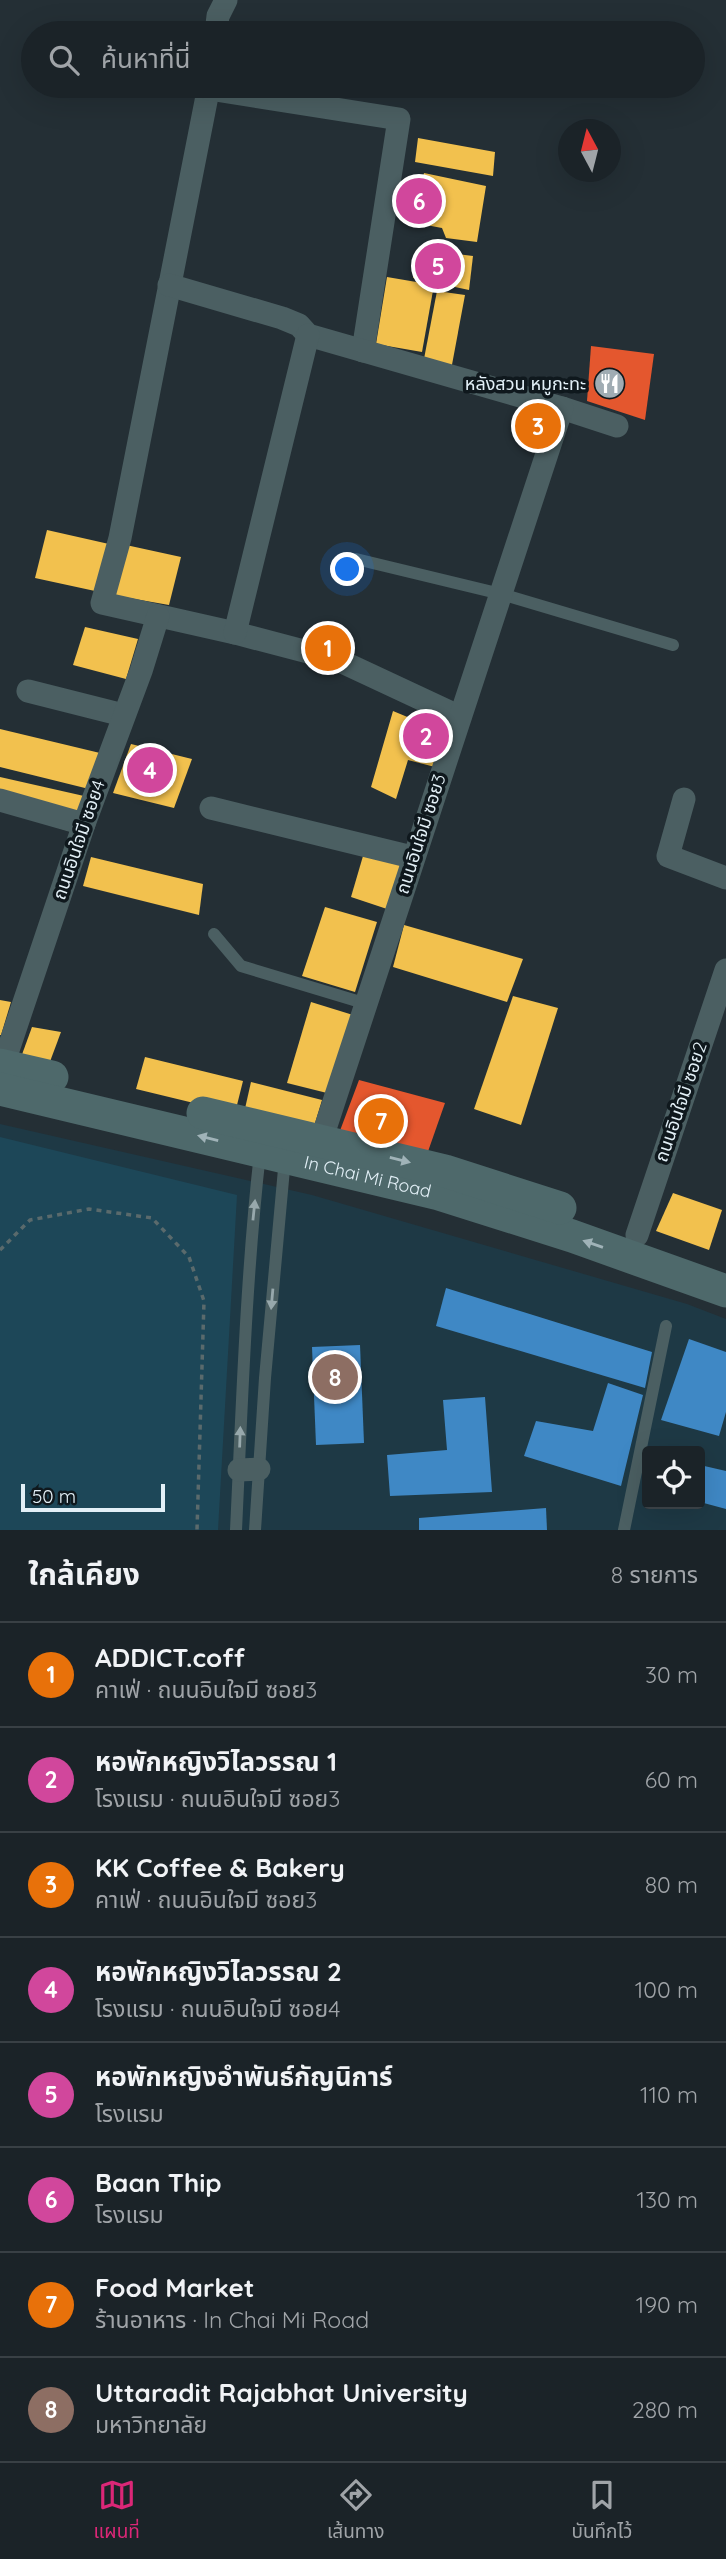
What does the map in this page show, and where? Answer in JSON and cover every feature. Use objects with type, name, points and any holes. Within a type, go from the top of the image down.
[{"type":"main road","name":"In Chai Mi Road","points":[[1,1073],[284,1142],[445,1171],[633,1246],[726,1291]]},
{"type":"main road","name":"In Chai Mi Road","points":[[633,1246],[726,1267]]},
{"type":"street","points":[[217,21],[226,0]]},
{"type":"street","points":[[207,98],[120,538],[102,603],[338,660],[460,717]]},
{"type":"street","points":[[274,98],[399,119],[363,351]]},
{"type":"street","points":[[169,285],[282,318],[299,325],[308,335],[617,426]]},
{"type":"street","points":[[235,633],[308,335]]},
{"type":"street","name":"ถนนอินใจมี ซอย3","points":[[284,1142],[367,1004],[412,857],[562,408]]},
{"type":"street","name":"ถนนอินใจมี ซอย4","points":[[1,1073],[84,824],[141,671],[158,616]]},
{"type":"street","points":[[28,691],[123,715]]},
{"type":"street","points":[[684,799],[668,856],[726,878]]},
{"type":"street","points":[[0,800],[84,824]]},
{"type":"street","points":[[211,808],[412,857]]},
{"type":"street","name":"ถนนอินใจมี ซอย2","points":[[633,1246],[726,970]]},
{"type":"lane","points":[[356,559],[500,594],[673,645]]},
{"type":"lane","points":[[214,934],[241,966],[367,1004]]},
{"type":"lane","points":[[236,1530],[249,1470],[284,1142]]},
{"type":"lane","points":[[255,1530],[249,1470],[253,1217],[284,1142]]},
{"type":"lane","points":[[624,1530],[666,1326]]},
{"type":"path","points":[[0,1250],[30,1220],[89,1209],[152,1218],[189,1257],[204,1301],[197,1530]]},
{"type":"shaded area","points":[[0,1124],[312,1195],[687,1304],[726,1319],[726,1530],[0,1530]]},
{"type":"shaded area","points":[[0,1137],[237,1195],[218,1530],[0,1530]]},
{"type":"building: ที่อยู่อาศัย","points":[[418,138],[495,152],[493,176],[415,162]]},
{"type":"building: ที่อยู่อาศัย","points":[[424,173],[486,186],[477,242],[446,238],[442,228],[426,225],[428,210],[416,209]]},
{"type":"building: ที่อยู่อาศัย","points":[[417,249],[473,256],[469,290],[413,278]]},
{"type":"building: ที่อยู่อาศัย","points":[[387,277],[434,285],[422,352],[376,344]]},
{"type":"building: ที่อยู่อาศัย","points":[[437,291],[465,295],[451,370],[423,364]]},
{"type":"building: ที่อยู่อาศัย","points":[[47,530],[109,544],[95,591],[35,578]]},
{"type":"building: ที่อยู่อาศัย","points":[[126,545],[181,557],[169,605],[112,595]]},
{"type":"building: ที่อยู่อาศัย","points":[[85,627],[138,639],[126,679],[73,665]]},
{"type":"building: ที่อยู่อาศัย","points":[[393,711],[446,733],[435,767],[408,760],[396,799],[371,787]]},
{"type":"building: ที่อยู่อาศัย","points":[[0,729],[100,753],[89,789],[0,767]]},
{"type":"building: ที่อยู่อาศัย","points":[[131,744],[192,759],[174,808],[113,793]]},
{"type":"building: ที่อยู่อาศัย","points":[[0,777],[84,796],[72,832],[0,810]]},
{"type":"building: ที่อยู่อาศัย","points":[[363,856],[403,864],[387,909],[351,897]]},
{"type":"building: ที่อยู่อาศัย","points":[[91,857],[203,884],[199,915],[83,886]]},
{"type":"building: ที่อยู่อาศัย","points":[[325,907],[377,922],[355,992],[302,976]]},
{"type":"building: ที่อยู่อาศัย","points":[[404,925],[523,959],[507,1002],[393,967]]},
{"type":"building: ที่อยู่อาศัย","points":[[513,996],[558,1008],[521,1125],[474,1109]]},
{"type":"building: ที่อยู่อาศัย","points":[[0,1000],[11,1002],[1,1035],[0,1035]]},
{"type":"building: ที่อยู่อาศัย","points":[[311,1002],[353,1015],[327,1093],[287,1083]]},
{"type":"building: ที่อยู่อาศัย","points":[[32,1027],[61,1032],[48,1067],[20,1060]]},
{"type":"building: ที่อยู่อาศัย","points":[[145,1057],[243,1081],[235,1113],[136,1089]]},
{"type":"building: ที่อยู่อาศัย","points":[[251,1082],[322,1100],[312,1133],[244,1113]]},
{"type":"building: ที่อยู่อาศัย","points":[[673,1193],[722,1210],[709,1250],[656,1231]]},
{"type":"building: ร้านค้า","points":[[591,346],[654,354],[645,420],[587,401]]},
{"type":"building: ร้านค้า","points":[[359,1080],[445,1103],[425,1160],[338,1136]]},
{"type":"building: โรงเรียน","points":[[446,1288],[652,1352],[645,1388],[436,1326]]},
{"type":"building: โรงเรียน","points":[[689,1339],[726,1352],[726,1412],[719,1436],[661,1420]]},
{"type":"building: โรงเรียน","points":[[360,1345],[364,1443],[316,1445],[312,1347]]},
{"type":"building: โรงเรียน","points":[[608,1383],[643,1395],[621,1486],[524,1456],[536,1421],[593,1431]]},
{"type":"building: โรงเรียน","points":[[485,1397],[492,1492],[390,1496],[387,1455],[447,1450],[443,1400]]},
{"type":"building: โรงเรียน","points":[[705,1466],[726,1471],[726,1509],[705,1503]]},
{"type":"building: โรงเรียน","points":[[546,1508],[547,1530],[419,1530],[419,1518]]},
{"type":"place","name":"Baan Thip","points":[[419,201]]},
{"type":"place","name":"หอพักหญิงอำพันธ์กัญนิการ์","points":[[438,266]]},
{"type":"place","name":"หลังสวน หมูกะทะ","points":[[609,384]]},
{"type":"place","name":"KK Coffee & Bakery","points":[[538,426]]},
{"type":"place","name":"ADDICT.coff","points":[[328,648]]},
{"type":"place","name":"หอพักหญิงวิไลวรรณ 1","points":[[426,736]]},
{"type":"place","name":"หอพักหญิงวิไลวรรณ 2","points":[[150,770]]},
{"type":"place","name":"Food Market","points":[[381,1121]]},
{"type":"place","name":"Uttaradit Rajabhat University","points":[[335,1377]]}]
